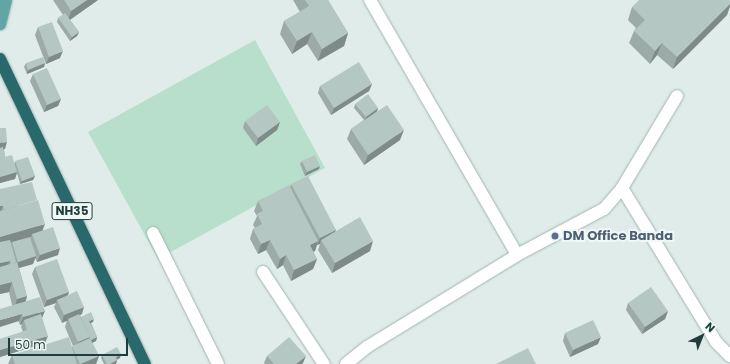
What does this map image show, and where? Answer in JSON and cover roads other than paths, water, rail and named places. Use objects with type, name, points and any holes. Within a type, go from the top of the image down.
[{"type":"highway","name":"NH35","points":[[0,59],[145,364]]},
{"type":"main road","points":[[0,24],[6,0]]},
{"type":"lane","points":[[370,0],[517,255]]},
{"type":"lane","points":[[346,364],[366,347],[517,255],[604,209],[622,188],[677,96]]},
{"type":"lane","points":[[622,188],[716,342],[730,356]]},
{"type":"lane","points":[[153,233],[218,364]]},
{"type":"lane","points":[[263,272],[324,364]]},
{"type":"place","name":"DM Office Banda","points":[[555,236]]}]
